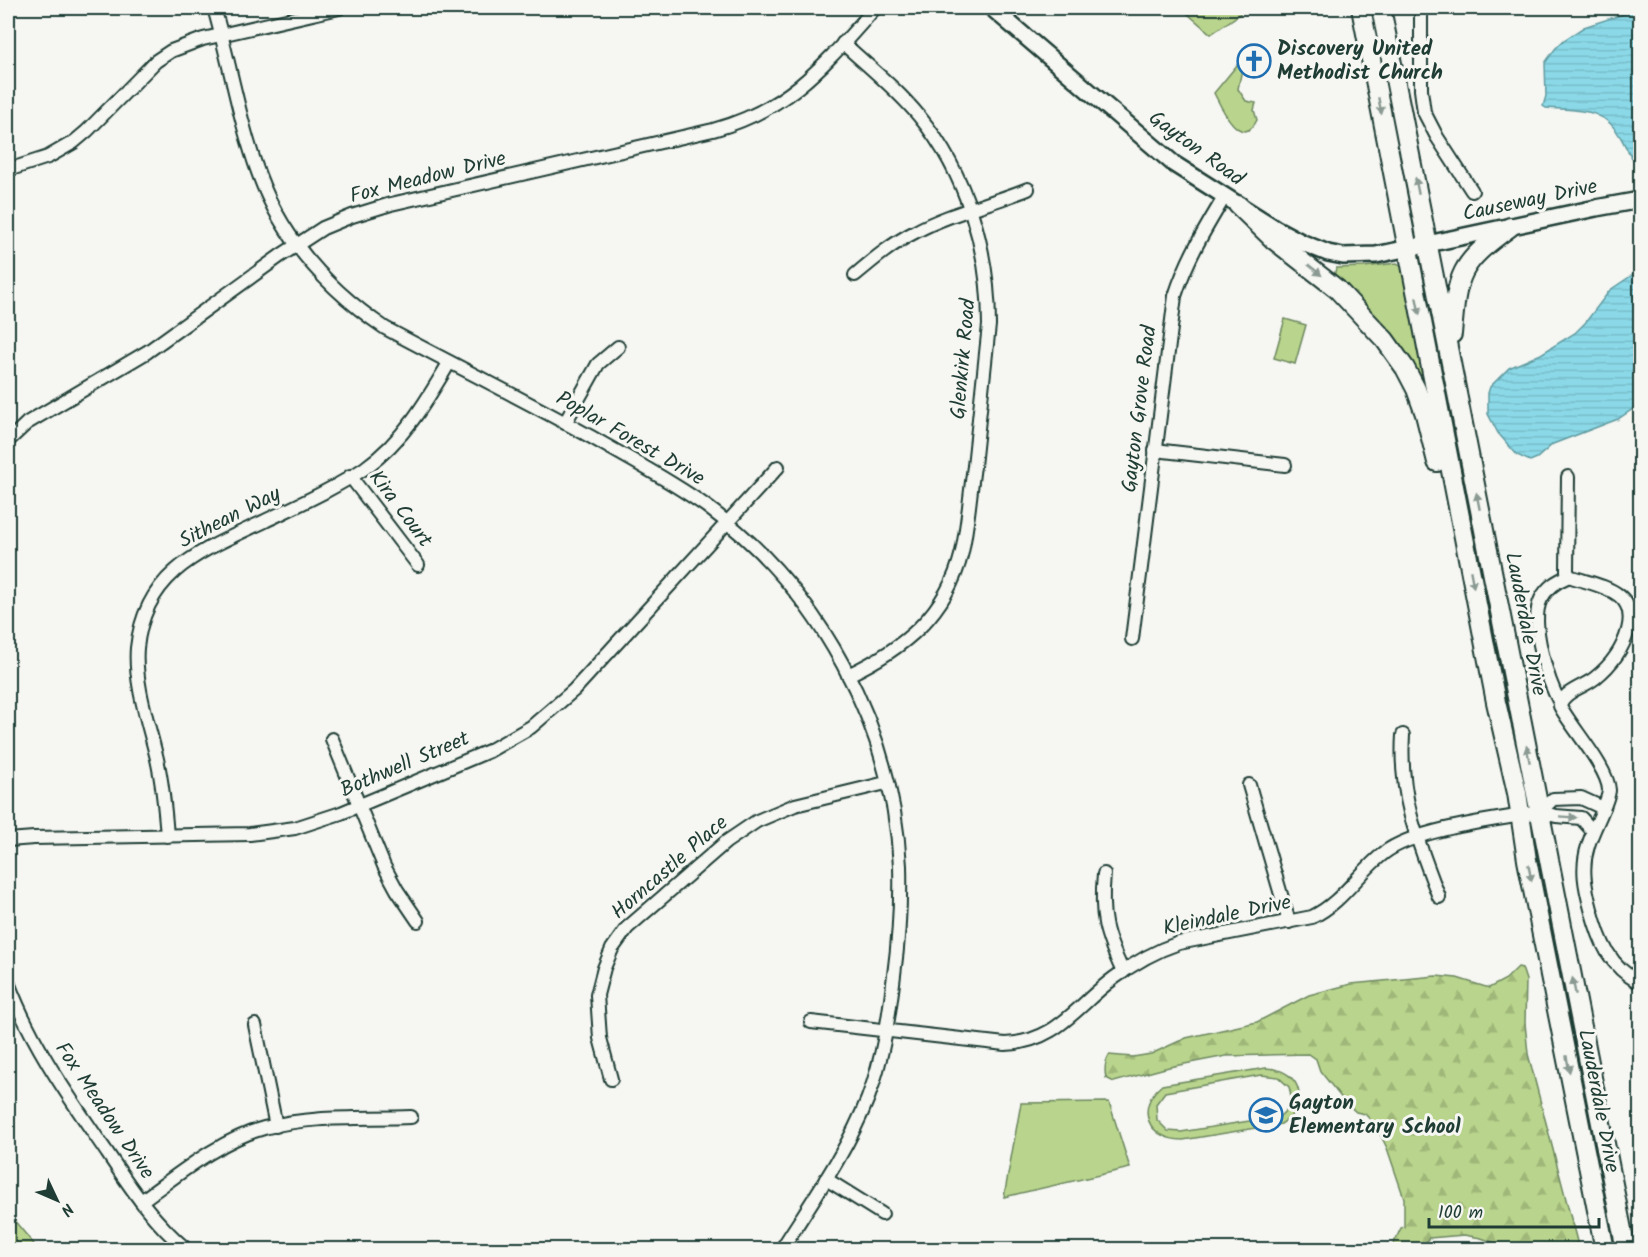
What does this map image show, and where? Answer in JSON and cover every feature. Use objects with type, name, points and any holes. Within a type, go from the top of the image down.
[{"type":"main road","name":"Lauderdale Drive","points":[[1361,8],[1605,1250]]},
{"type":"main road","name":"Lauderdale Drive","points":[[1381,8],[1626,1250]]},
{"type":"main road","points":[[1232,200],[1274,240],[1322,276],[1350,302],[1385,340],[1405,368],[1425,414],[1439,469],[1466,549]]},
{"type":"main road","points":[[1450,359],[1454,301],[1463,271],[1482,248],[1510,227]]},
{"type":"street","name":"Poplar Forest Drive","points":[[214,8],[258,173],[277,215],[322,276],[385,328],[659,474],[708,507],[764,556],[804,605],[856,688],[876,742],[897,840],[900,906],[897,955],[882,1053],[864,1109],[826,1179],[781,1250]]},
{"type":"street","points":[[8,170],[48,157],[74,142],[156,61],[171,51],[186,44],[339,8]]},
{"type":"street","name":"Fox Meadow Drive","points":[[8,441],[27,423],[46,410],[113,374],[147,352],[297,245],[338,221],[374,209],[729,126],[760,113],[786,98],[821,67],[875,8]]},
{"type":"street","name":"Gayton Road","points":[[993,8],[1174,164],[1288,236],[1328,253],[1343,256],[1364,256],[1428,244]]},
{"type":"street","points":[[1421,8],[1421,90],[1424,112],[1437,137],[1472,191]]},
{"type":"street","name":"Glenkirk Road","points":[[843,43],[905,100],[933,134],[955,172],[981,245],[987,270],[990,325],[966,528],[962,553],[949,586],[925,623],[895,650],[849,675]]},
{"type":"street","points":[[855,275],[890,247],[915,232],[1028,189]]},
{"type":"street","name":"Gayton Grove Road","points":[[1132,639],[1175,296],[1194,247],[1232,200]]},
{"type":"street","name":"Causeway Drive","points":[[1428,244],[1641,200]]},
{"type":"street","points":[[565,423],[598,364],[618,347]]},
{"type":"street","name":"Sithean Way","points":[[166,836],[164,792],[143,703],[137,661],[139,638],[147,609],[161,586],[184,562],[202,550],[276,516],[350,476],[387,450],[429,399],[449,363]]},
{"type":"street","points":[[1155,450],[1285,465]]},
{"type":"street","name":"Bothwell Street","points":[[8,840],[266,833],[311,824],[489,751],[511,740],[546,716],[574,690],[778,467]]},
{"type":"street","name":"Kira Court","points":[[350,476],[418,565]]},
{"type":"street","points":[[1568,477],[1567,571],[1569,576]]},
{"type":"street","points":[[1560,703],[1565,697],[1593,680],[1610,663],[1625,642],[1631,615],[1628,606],[1608,587],[1569,576],[1554,584],[1539,601],[1537,611],[1541,645],[1549,679],[1562,710],[1607,781],[1608,796],[1592,830],[1583,865],[1585,887],[1599,936],[1613,961],[1630,977],[1641,983]]},
{"type":"street","points":[[1403,735],[1401,763],[1404,791],[1417,838],[1439,897]]},
{"type":"street","points":[[332,739],[384,866],[418,921]]},
{"type":"street","name":"Horncastle Place","points":[[611,1079],[600,1038],[597,995],[608,959],[627,928],[726,842],[757,821],[795,805],[886,783]]},
{"type":"street","points":[[1249,784],[1289,922]]},
{"type":"street","name":"Kleindale Drive","points":[[1540,812],[1553,799],[1581,798],[1603,808]]},
{"type":"street","name":"Kleindale Drive","points":[[811,1022],[1005,1044],[1025,1042],[1057,1028],[1123,972],[1162,949],[1179,943],[1312,917],[1329,908],[1384,853],[1400,843],[1436,832],[1540,812],[1581,818],[1592,830]]},
{"type":"street","points":[[1104,874],[1102,916],[1123,972]]},
{"type":"street","name":"Fox Meadow Drive","points":[[8,982],[42,1054],[65,1092],[141,1201],[164,1230],[187,1250]]},
{"type":"street","points":[[255,1025],[276,1126]]},
{"type":"street","points":[[141,1201],[219,1148],[262,1129],[321,1120],[411,1117]]},
{"type":"street","points":[[826,1179],[882,1214]]},
{"type":"green space","points":[[1181,8],[1238,8],[1240,14],[1211,34]]},
{"type":"green space","points":[[1238,64],[1242,69],[1238,89],[1246,101],[1256,103],[1254,110],[1257,120],[1251,129],[1244,131],[1232,123],[1214,93]]},
{"type":"green space","points":[[1397,263],[1405,269],[1428,390],[1425,391],[1334,276],[1336,268]]},
{"type":"green space","points":[[1285,319],[1306,325],[1295,364],[1274,358]]},
{"type":"green space","points":[[1439,362],[1458,432],[1507,692],[1491,629],[1437,363]]},
{"type":"green space","points":[[1518,967],[1522,968],[1526,980],[1525,1023],[1528,1054],[1579,1249],[1540,1249],[1525,1246],[1513,1249],[1464,1235],[1429,1238],[1423,1249],[1391,1249],[1401,1228],[1404,1227],[1404,1198],[1387,1148],[1376,1126],[1365,1114],[1356,1112],[1344,1101],[1320,1071],[1316,1059],[1309,1054],[1226,1056],[1169,1067],[1114,1082],[1106,1078],[1105,1066],[1109,1055],[1133,1057],[1151,1054],[1186,1038],[1257,1022],[1309,995],[1351,984],[1436,976],[1457,978],[1489,988],[1506,979]]},
{"type":"green space","points":[[1266,1068],[1288,1075],[1294,1081],[1299,1099],[1296,1108],[1281,1124],[1183,1140],[1171,1139],[1154,1129],[1147,1113],[1153,1094],[1162,1085]],"holes":[[[1261,1075],[1278,1077],[1289,1087],[1291,1096],[1288,1107],[1280,1116],[1181,1132],[1168,1131],[1157,1120],[1156,1104],[1165,1092]]]},
{"type":"green space","points":[[1109,1102],[1130,1168],[1004,1197],[1021,1103]]},
{"type":"green space","points":[[8,1213],[38,1249],[8,1249]]},
{"type":"water","points":[[1634,8],[1640,8],[1640,165],[1631,156],[1614,128],[1598,115],[1543,106],[1546,96],[1545,63],[1555,49],[1584,27],[1633,11]]},
{"type":"water","points":[[1640,270],[1640,404],[1618,419],[1553,444],[1530,461],[1517,455],[1498,433],[1488,414],[1490,387],[1509,368],[1541,354],[1575,333],[1610,290]]},
{"type":"place","name":"Discovery United Methodist Church","points":[[1254,61]]},
{"type":"place","name":"Gayton Elementary School","points":[[1266,1115]]}]
